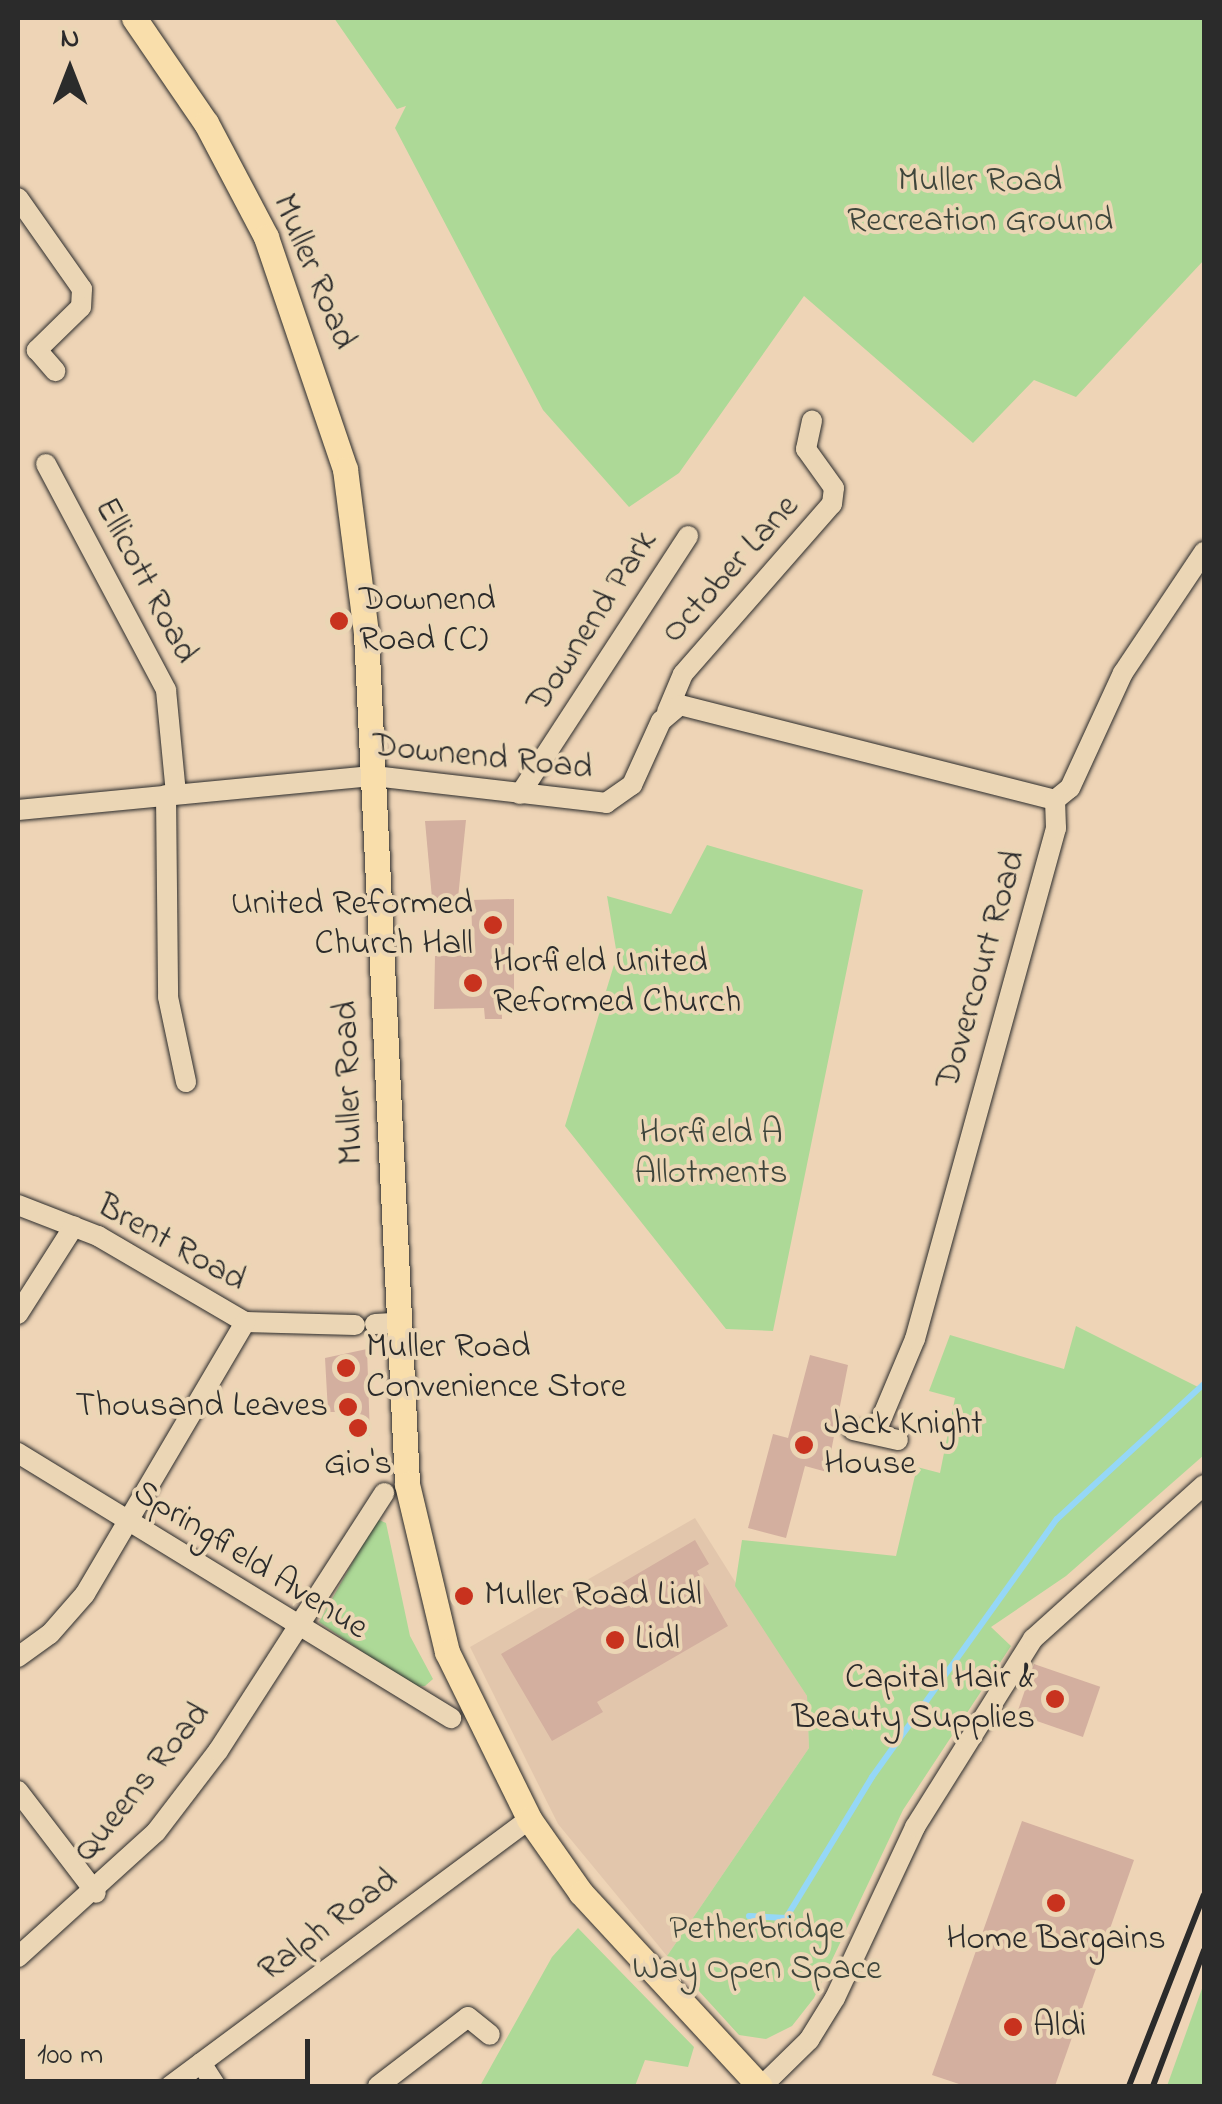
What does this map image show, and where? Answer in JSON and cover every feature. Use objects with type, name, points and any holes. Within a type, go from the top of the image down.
[{"type":"main road","name":"Muller Road","points":[[134,18],[206,124],[266,237],[319,376],[355,528],[374,776],[375,1324],[423,1570],[459,1684],[529,1819],[630,1953],[761,2086]]},
{"type":"street","points":[[18,198],[82,289],[80,307],[37,350],[54,371]]},
{"type":"street","name":"October Lane","points":[[668,712],[683,674],[832,504],[834,488],[806,449],[812,421]]},
{"type":"street","name":"Ellicott Road","points":[[46,464],[166,690],[171,794],[168,997],[186,1082]]},
{"type":"street","name":"Downend Park","points":[[520,794],[688,536]]},
{"type":"street","name":"Dovercourt Road","points":[[875,1434],[919,1327],[1056,828],[1055,800],[1070,788],[1123,673],[1204,552]]},
{"type":"street","points":[[668,712],[689,705],[1055,800]]},
{"type":"street","name":"Downend Road","points":[[18,810],[374,776],[583,805],[621,798],[668,712]]},
{"type":"street","name":"Brent Road","points":[[18,1205],[74,1226],[246,1322],[375,1324]]},
{"type":"street","points":[[18,1314],[74,1226]]},
{"type":"street","points":[[18,1656],[50,1634],[85,1594],[246,1322]]},
{"type":"street","points":[[853,1430],[898,1440]]},
{"type":"street","name":"Springfield Avenue","points":[[18,1454],[294,1628],[451,1718]]},
{"type":"street","points":[[761,2086],[800,2051],[835,1998],[915,1827],[1033,1639],[1204,1485]]},
{"type":"street","name":"Queens Road","points":[[18,1957],[96,1894],[218,1751],[384,1492]]},
{"type":"street","points":[[18,1791],[96,1894]]},
{"type":"street","name":"Ralph Road","points":[[170,2086],[529,1819]]},
{"type":"street","points":[[378,2086],[468,2017],[490,2035]]},
{"type":"street","points":[[201,2064],[216,2086]]},
{"type":"shaded area","points":[[695,1518],[807,1696],[809,1748],[667,1956],[558,1824],[470,1647]]},
{"type":"green space","name":"Muller Road Recreation Ground","points":[[334,18],[1204,18],[1204,260],[1076,397],[1034,380],[973,443],[804,296],[679,473],[629,507],[543,410],[395,128],[406,106],[397,109]]},
{"type":"green space","name":"Horfield A Allotments","points":[[707,845],[863,890],[773,1331],[726,1329],[565,1126],[617,955],[607,896],[671,914]]},
{"type":"green space","name":"Petherbridge Way Open Space","points":[[1076,1326],[1204,1390],[1204,1455],[1066,1576],[991,1627],[1011,1646],[903,1810],[814,1998],[792,2026],[766,2039],[739,2035],[667,1956],[809,1748],[807,1696],[735,1586],[742,1540],[896,1556],[917,1467],[940,1473],[955,1398],[929,1391],[950,1335],[1064,1369]]},
{"type":"green space","points":[[377,1519],[386,1523],[410,1636],[433,1679],[425,1686],[414,1687],[319,1622]]},
{"type":"green space","points":[[578,1928],[694,2047],[688,2067],[645,2060],[635,2086],[480,2086],[552,1957]]},
{"type":"green space","points":[[1204,1983],[1204,2086],[1167,2086]]},
{"type":"building","points":[[466,820],[458,898],[432,898],[425,821]]},
{"type":"building","name":"Horfield United Reformed Church","points":[[514,899],[514,997],[501,997],[502,1019],[485,1019],[484,1008],[434,1009],[435,956],[473,955],[471,900]]},
{"type":"building","points":[[367,1349],[370,1436],[353,1436],[343,1412],[328,1412],[325,1358]]},
{"type":"building","name":"Jack Knight House","points":[[810,1355],[848,1365],[827,1472],[805,1466],[786,1538],[748,1528],[773,1434],[788,1438]]},
{"type":"building","name":"Lidl","points":[[695,1540],[709,1564],[697,1571],[728,1626],[597,1702],[603,1712],[552,1741],[501,1654]]},
{"type":"building","name":"Capital Hair & Beauty Supplies","points":[[1034,1664],[1100,1687],[1083,1737],[1017,1714]]},
{"type":"building","points":[[1022,1821],[1134,1860],[1055,2086],[965,2086],[932,2075]]},
{"type":"waterway","points":[[749,1916],[786,1918],[872,1777],[1057,1519],[1204,1384]]},
{"type":"railway","points":[[1129,2086],[1204,1895]]},
{"type":"railway","points":[[1153,2086],[1204,1950]]},
{"type":"place","name":"Downend Road (C)","points":[[339,621]]},
{"type":"place","name":"United Reformed Church Hall","points":[[493,925]]},
{"type":"place","name":"Horfield United Reformed Church","points":[[473,983]]},
{"type":"place","name":"Muller Road Convenience Store","points":[[346,1368]]},
{"type":"place","name":"Thousand Leaves","points":[[348,1407]]},
{"type":"place","name":"Gio's","points":[[358,1428]]},
{"type":"place","name":"Jack Knight House","points":[[804,1445]]},
{"type":"place","name":"Muller Road Lidl","points":[[464,1596]]},
{"type":"place","name":"Lidl","points":[[615,1640]]},
{"type":"place","name":"Capital Hair & Beauty Supplies","points":[[1055,1699]]},
{"type":"place","name":"Home Bargains","points":[[1056,1903]]},
{"type":"place","name":"Aldi","points":[[1013,2027]]}]
